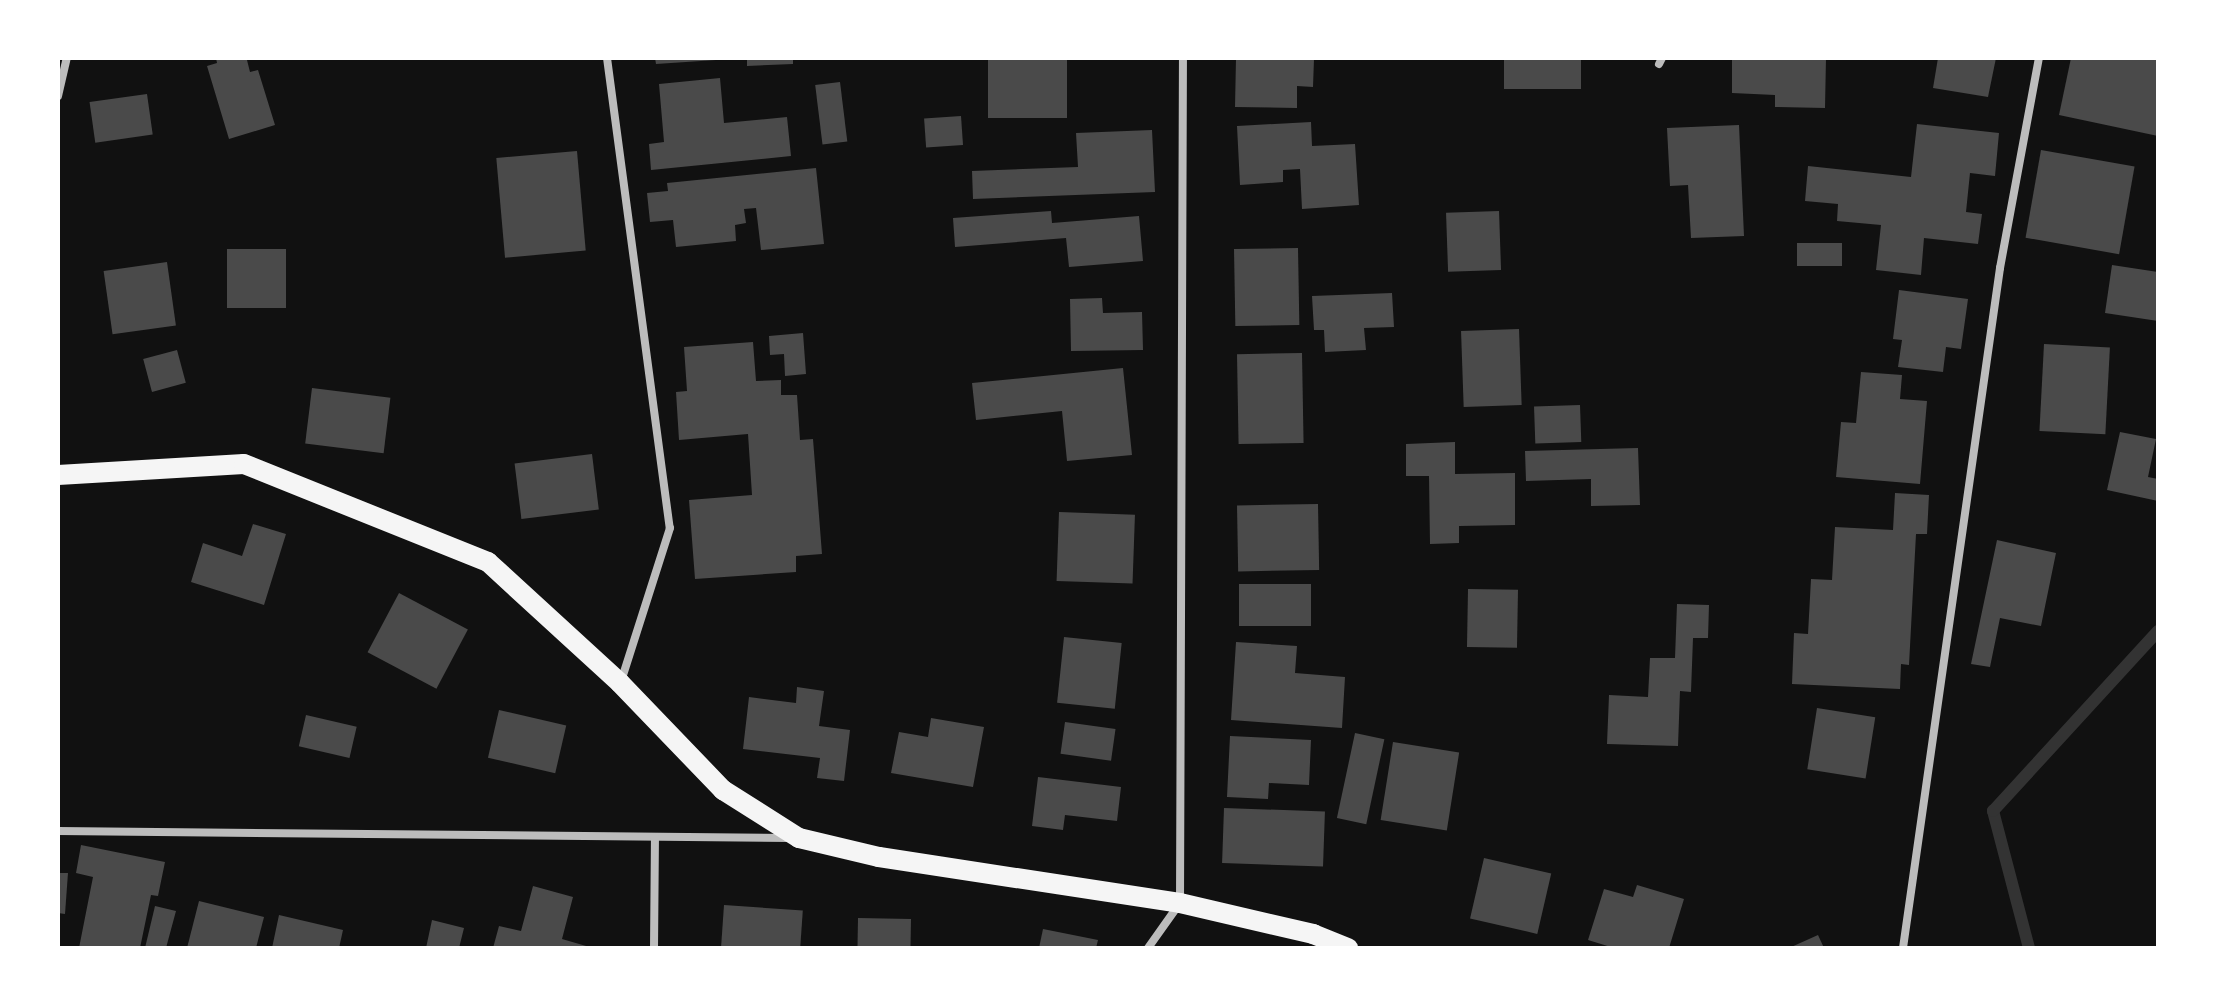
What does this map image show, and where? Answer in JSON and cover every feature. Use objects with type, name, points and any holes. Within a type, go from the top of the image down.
[{"type":"main road","points":[[58,475],[244,464],[488,562],[620,683],[723,790],[799,838],[879,857],[1180,903],[1348,948]]},
{"type":"street","points":[[58,96],[67,58]]},
{"type":"street","points":[[607,58],[670,528],[620,683]]},
{"type":"street","points":[[1148,948],[1180,903],[1183,58]]},
{"type":"street","points":[[1903,948],[2000,268],[2039,58]]},
{"type":"street","points":[[58,831],[799,838]]},
{"type":"street","points":[[654,948],[655,837]]},
{"type":"building","points":[[216,58],[252,58],[247,60],[250,72],[258,70],[275,125],[229,139],[207,66],[217,63]]},
{"type":"building","points":[[655,58],[716,58],[716,60],[656,64]]},
{"type":"building","points":[[747,58],[793,58],[793,64],[747,66]]},
{"type":"building","points":[[988,58],[1067,58],[1067,118],[988,118]]},
{"type":"building","points":[[1236,58],[1314,59],[1313,87],[1297,86],[1297,108],[1235,107]]},
{"type":"building","points":[[1504,58],[1581,58],[1581,89],[1504,89]]},
{"type":"building","points":[[1732,58],[1826,58],[1825,108],[1775,107],[1775,95],[1732,93]]},
{"type":"building","points":[[1938,58],[1996,58],[1988,97],[1933,88]]},
{"type":"building","points":[[2071,58],[2158,58],[2158,136],[2059,115]]},
{"type":"building","points":[[720,78],[724,123],[787,117],[791,156],[651,170],[649,144],[664,142],[659,84]]},
{"type":"building","points":[[840,82],[847,142],[822,145],[815,85]]},
{"type":"building","points":[[147,94],[153,135],[95,143],[90,102]]},
{"type":"building","points":[[961,116],[963,145],[926,148],[924,119]]},
{"type":"building","points":[[1311,122],[1312,146],[1355,144],[1359,205],[1302,209],[1300,169],[1283,170],[1283,182],[1240,185],[1237,126]]},
{"type":"building","points":[[1917,124],[1999,133],[1995,176],[1970,173],[1966,212],[1982,214],[1978,244],[1924,238],[1921,275],[1876,270],[1881,225],[1837,221],[1838,204],[1805,201],[1808,166],[1911,177]]},
{"type":"building","points":[[1739,125],[1744,236],[1691,238],[1688,185],[1670,186],[1667,128]]},
{"type":"building","points":[[1152,130],[1155,192],[973,199],[972,171],[1078,167],[1076,133]]},
{"type":"building","points":[[2041,150],[2135,166],[2119,254],[2026,238]]},
{"type":"building","points":[[577,151],[586,251],[505,258],[496,158]]},
{"type":"building","points":[[816,168],[824,244],[761,250],[756,208],[744,209],[746,223],[735,225],[736,241],[676,247],[673,220],[650,222],[647,193],[668,191],[667,183]]},
{"type":"building","points":[[1051,211],[1052,223],[1139,216],[1143,261],[1069,267],[1066,238],[955,247],[953,218]]},
{"type":"building","points":[[1499,211],[1501,270],[1448,272],[1446,213]]},
{"type":"building","points":[[1797,243],[1842,243],[1842,266],[1797,266]]},
{"type":"building","points":[[1298,248],[1299,325],[1235,326],[1234,249]]},
{"type":"building","points":[[227,249],[286,249],[286,308],[227,308]]},
{"type":"building","points":[[167,262],[176,325],[113,334],[104,271]]},
{"type":"building","points":[[2112,265],[2158,272],[2158,321],[2105,313]]},
{"type":"building","points":[[1899,290],[1968,299],[1961,349],[1946,347],[1943,372],[1898,367],[1902,340],[1893,339]]},
{"type":"building","points":[[1392,293],[1394,327],[1364,328],[1366,350],[1325,352],[1324,330],[1314,330],[1312,296]]},
{"type":"building","points":[[1102,298],[1103,313],[1142,312],[1143,350],[1071,351],[1070,299]]},
{"type":"building","points":[[1519,329],[1522,405],[1464,407],[1461,331]]},
{"type":"building","points":[[803,333],[806,374],[785,376],[784,354],[770,355],[769,336]]},
{"type":"building","points":[[753,342],[756,381],[781,380],[781,395],[797,395],[800,440],[813,439],[822,554],[796,556],[796,572],[695,579],[689,500],[752,495],[748,434],[679,440],[676,392],[687,391],[684,347]]},
{"type":"building","points":[[2044,344],[2110,347],[2105,434],[2039,431]]},
{"type":"building","points":[[177,350],[186,383],[152,392],[143,359]]},
{"type":"building","points":[[1302,353],[1304,443],[1239,444],[1237,354]]},
{"type":"building","points":[[1123,368],[1132,455],[1067,461],[1062,411],[976,420],[972,383]]},
{"type":"building","points":[[1861,372],[1902,375],[1900,399],[1927,401],[1920,484],[1836,477],[1841,422],[1856,423]]},
{"type":"building","points":[[312,388],[390,398],[384,453],[305,444]]},
{"type":"building","points":[[1580,405],[1581,442],[1535,444],[1534,407]]},
{"type":"building","points":[[2120,432],[2156,439],[2148,477],[2158,479],[2158,501],[2107,490]]},
{"type":"building","points":[[1455,442],[1455,474],[1515,473],[1515,525],[1459,526],[1459,543],[1430,544],[1429,476],[1406,476],[1406,444]]},
{"type":"building","points":[[1638,448],[1640,505],[1591,506],[1591,479],[1526,481],[1525,451]]},
{"type":"building","points":[[592,454],[599,510],[521,519],[515,464]]},
{"type":"building","points":[[1895,493],[1929,495],[1927,534],[1916,534],[1909,665],[1901,664],[1900,689],[1792,684],[1794,633],[1808,634],[1811,579],[1832,580],[1835,527],[1893,530]]},
{"type":"building","points":[[1318,504],[1319,570],[1238,571],[1237,505]]},
{"type":"building","points":[[1059,512],[1135,515],[1133,584],[1057,581]]},
{"type":"building","points":[[253,524],[286,534],[264,605],[191,582],[203,543],[242,556]]},
{"type":"building","points":[[1997,540],[2056,553],[2041,626],[2000,618],[1990,667],[1971,664]]},
{"type":"building","points":[[1239,584],[1311,584],[1311,626],[1239,626]]},
{"type":"building","points":[[1468,589],[1518,590],[1517,648],[1467,647]]},
{"type":"building","points":[[399,593],[468,630],[436,689],[368,652]]},
{"type":"building","points":[[1677,604],[1709,605],[1708,638],[1693,638],[1691,692],[1680,691],[1678,746],[1607,744],[1609,695],[1648,697],[1650,658],[1675,658]]},
{"type":"building","points":[[1064,637],[1122,643],[1115,709],[1057,703]]},
{"type":"building","points":[[1236,642],[1297,646],[1295,673],[1345,677],[1342,728],[1231,720]]},
{"type":"building","points":[[797,687],[824,691],[819,726],[850,730],[844,781],[817,778],[820,758],[743,749],[749,697],[796,703]]},
{"type":"building","points":[[1817,708],[1875,717],[1866,778],[1807,769]]},
{"type":"building","points":[[499,710],[566,726],[555,773],[488,758]]},
{"type":"building","points":[[306,715],[357,727],[349,758],[299,746]]},
{"type":"building","points":[[931,718],[984,727],[973,787],[891,773],[899,732],[928,737]]},
{"type":"building","points":[[1065,722],[1116,729],[1111,761],[1061,754]]},
{"type":"building","points":[[1355,733],[1384,739],[1366,824],[1337,818]]},
{"type":"building","points":[[1230,736],[1311,740],[1309,785],[1269,783],[1268,799],[1227,797]]},
{"type":"building","points":[[1393,742],[1459,752],[1447,831],[1381,820]]},
{"type":"building","points":[[1038,777],[1121,787],[1117,821],[1065,815],[1063,830],[1032,826]]},
{"type":"building","points":[[1224,808],[1325,812],[1323,866],[1222,863]]},
{"type":"building","points":[[81,845],[165,862],[158,896],[151,895],[140,948],[79,948],[93,877],[76,873]]},
{"type":"building","points":[[1484,858],[1551,874],[1537,934],[1470,918]]},
{"type":"building","points":[[58,873],[68,873],[65,914],[58,913]]},
{"type":"building","points":[[1637,885],[1684,899],[1669,948],[1614,948],[1588,940],[1604,889],[1633,897]]},
{"type":"building","points":[[533,886],[573,897],[562,939],[593,948],[493,948],[499,926],[521,931]]},
{"type":"building","points":[[199,901],[264,917],[256,948],[187,948]]},
{"type":"building","points":[[724,905],[803,911],[800,948],[721,948]]},
{"type":"building","points":[[155,906],[176,911],[166,948],[145,948]]},
{"type":"building","points":[[279,915],[343,930],[339,948],[272,948]]},
{"type":"building","points":[[858,918],[911,919],[910,948],[857,948]]},
{"type":"building","points":[[432,920],[464,928],[459,948],[426,948]]},
{"type":"building","points":[[1043,929],[1098,940],[1096,948],[1039,948]]},
{"type":"building","points":[[1818,935],[1824,948],[1789,948]]},
{"type":"waterway","points":[[2029,948],[1993,811],[2158,631]]}]
